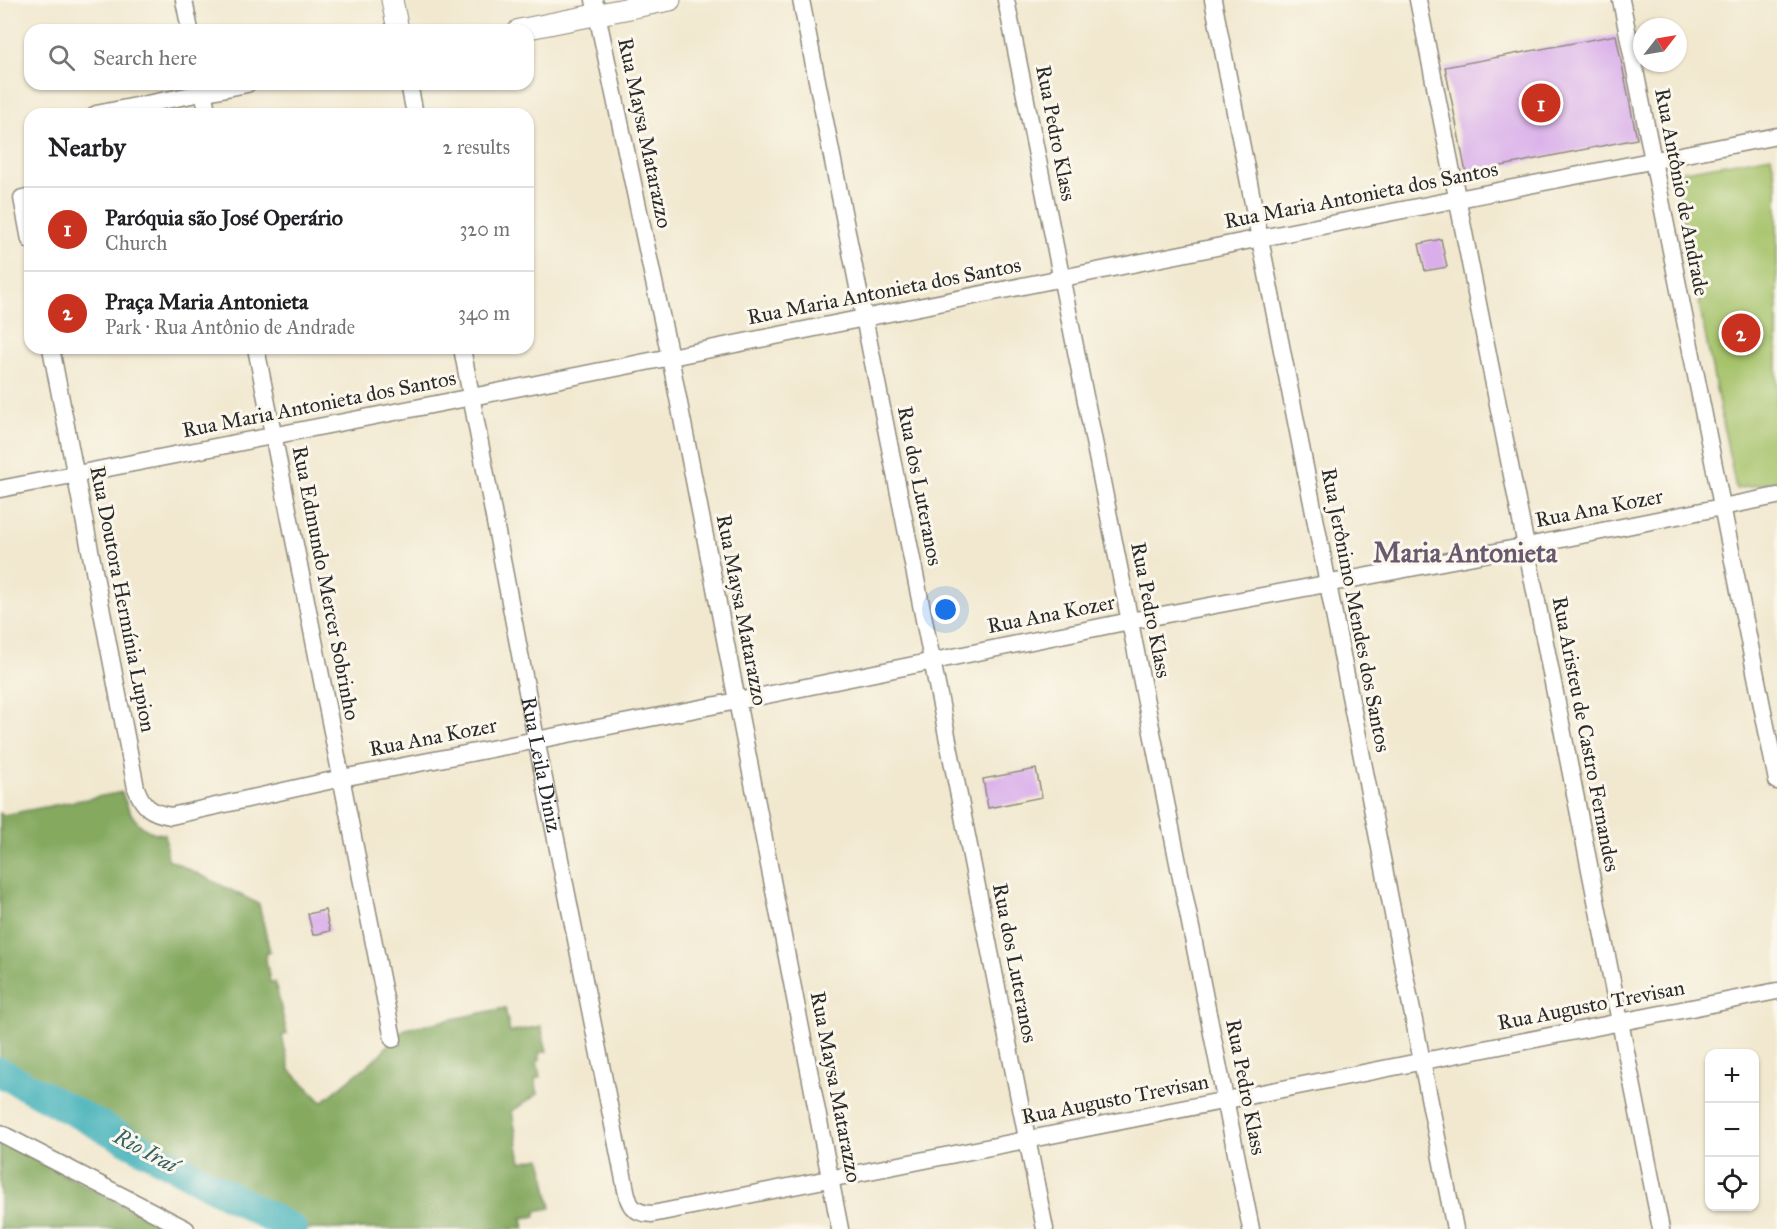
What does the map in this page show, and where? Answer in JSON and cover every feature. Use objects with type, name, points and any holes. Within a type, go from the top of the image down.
[{"type":"street","points":[[184,0],[189,24]]},
{"type":"street","points":[[392,0],[397,24]]},
{"type":"street","points":[[534,25],[595,7],[670,0]]},
{"type":"street","name":"Rua dos Luteranos","points":[[801,0],[1045,1229]]},
{"type":"street","name":"Rua Pedro Klass","points":[[1006,0],[1251,1229]]},
{"type":"street","name":"Rua Jerônimo Mendes dos Santos","points":[[1213,0],[1455,1229]]},
{"type":"street","name":"Rua Aristeu de Castro Fernandes","points":[[1418,0],[1661,1229]]},
{"type":"street","name":"Rua Antônio de Andrade","points":[[1621,0],[1777,781]]},
{"type":"street","name":"Rua Maysa Matarazzo","points":[[595,7],[670,357],[840,1229]]},
{"type":"street","points":[[120,108],[194,90]]},
{"type":"street","points":[[202,90],[207,108]]},
{"type":"street","points":[[410,90],[414,108]]},
{"type":"street","name":"Rua Maria Antonieta dos Santos","points":[[0,489],[1777,136]]},
{"type":"street","points":[[22,198],[24,208]]},
{"type":"street","name":"Rua Doutora Hermínia Lupion","points":[[52,354],[136,788],[141,801],[154,811],[171,816],[195,811]]},
{"type":"street","name":"Rua Edmundo Mercer Sobrinho","points":[[257,354],[393,1039]]},
{"type":"street","name":"Rua Leila Diniz","points":[[463,354],[536,739],[624,1180]]},
{"type":"street","name":"Rua Ana Kozer","points":[[195,811],[342,778],[536,739],[1777,496]]},
{"type":"street","name":"Rua Augusto Trevisan","points":[[624,1180],[632,1206],[640,1213],[652,1214],[1777,991]]},
{"type":"street","points":[[0,1133],[177,1227]]},
{"type":"green space","points":[[1771,156],[1777,186],[1777,481],[1736,489],[1673,173]]},
{"type":"green space","points":[[122,792],[132,815],[142,827],[165,834],[168,859],[259,904],[270,952],[265,954],[270,982],[275,982],[287,1034],[282,1036],[290,1070],[322,1102],[381,1054],[393,1038],[405,1029],[505,1008],[510,1032],[541,1026],[547,1051],[539,1053],[540,1060],[537,1061],[540,1077],[535,1079],[538,1094],[512,1111],[521,1162],[541,1158],[551,1208],[536,1211],[536,1216],[522,1218],[524,1229],[305,1229],[0,1060],[0,813],[3,815]]},
{"type":"green space","points":[[0,1141],[169,1229],[0,1229]]},
{"type":"building","points":[[1616,35],[1637,139],[1466,173],[1445,67]]},
{"type":"building","points":[[1441,239],[1447,267],[1425,271],[1419,244]]},
{"type":"building","points":[[1036,769],[1042,797],[988,808],[983,779]]},
{"type":"building","points":[[325,910],[330,931],[313,935],[308,914]]},
{"type":"waterway","name":"Rio Iraí","points":[[0,1072],[292,1229]]},
{"type":"place","name":"Paróquia são José Operário","points":[[1541,103]]},
{"type":"place","name":"Praça Maria Antonieta","points":[[1741,333]]},
{"type":"district","name":"Maria Antonieta","points":[[1465,553]]}]
